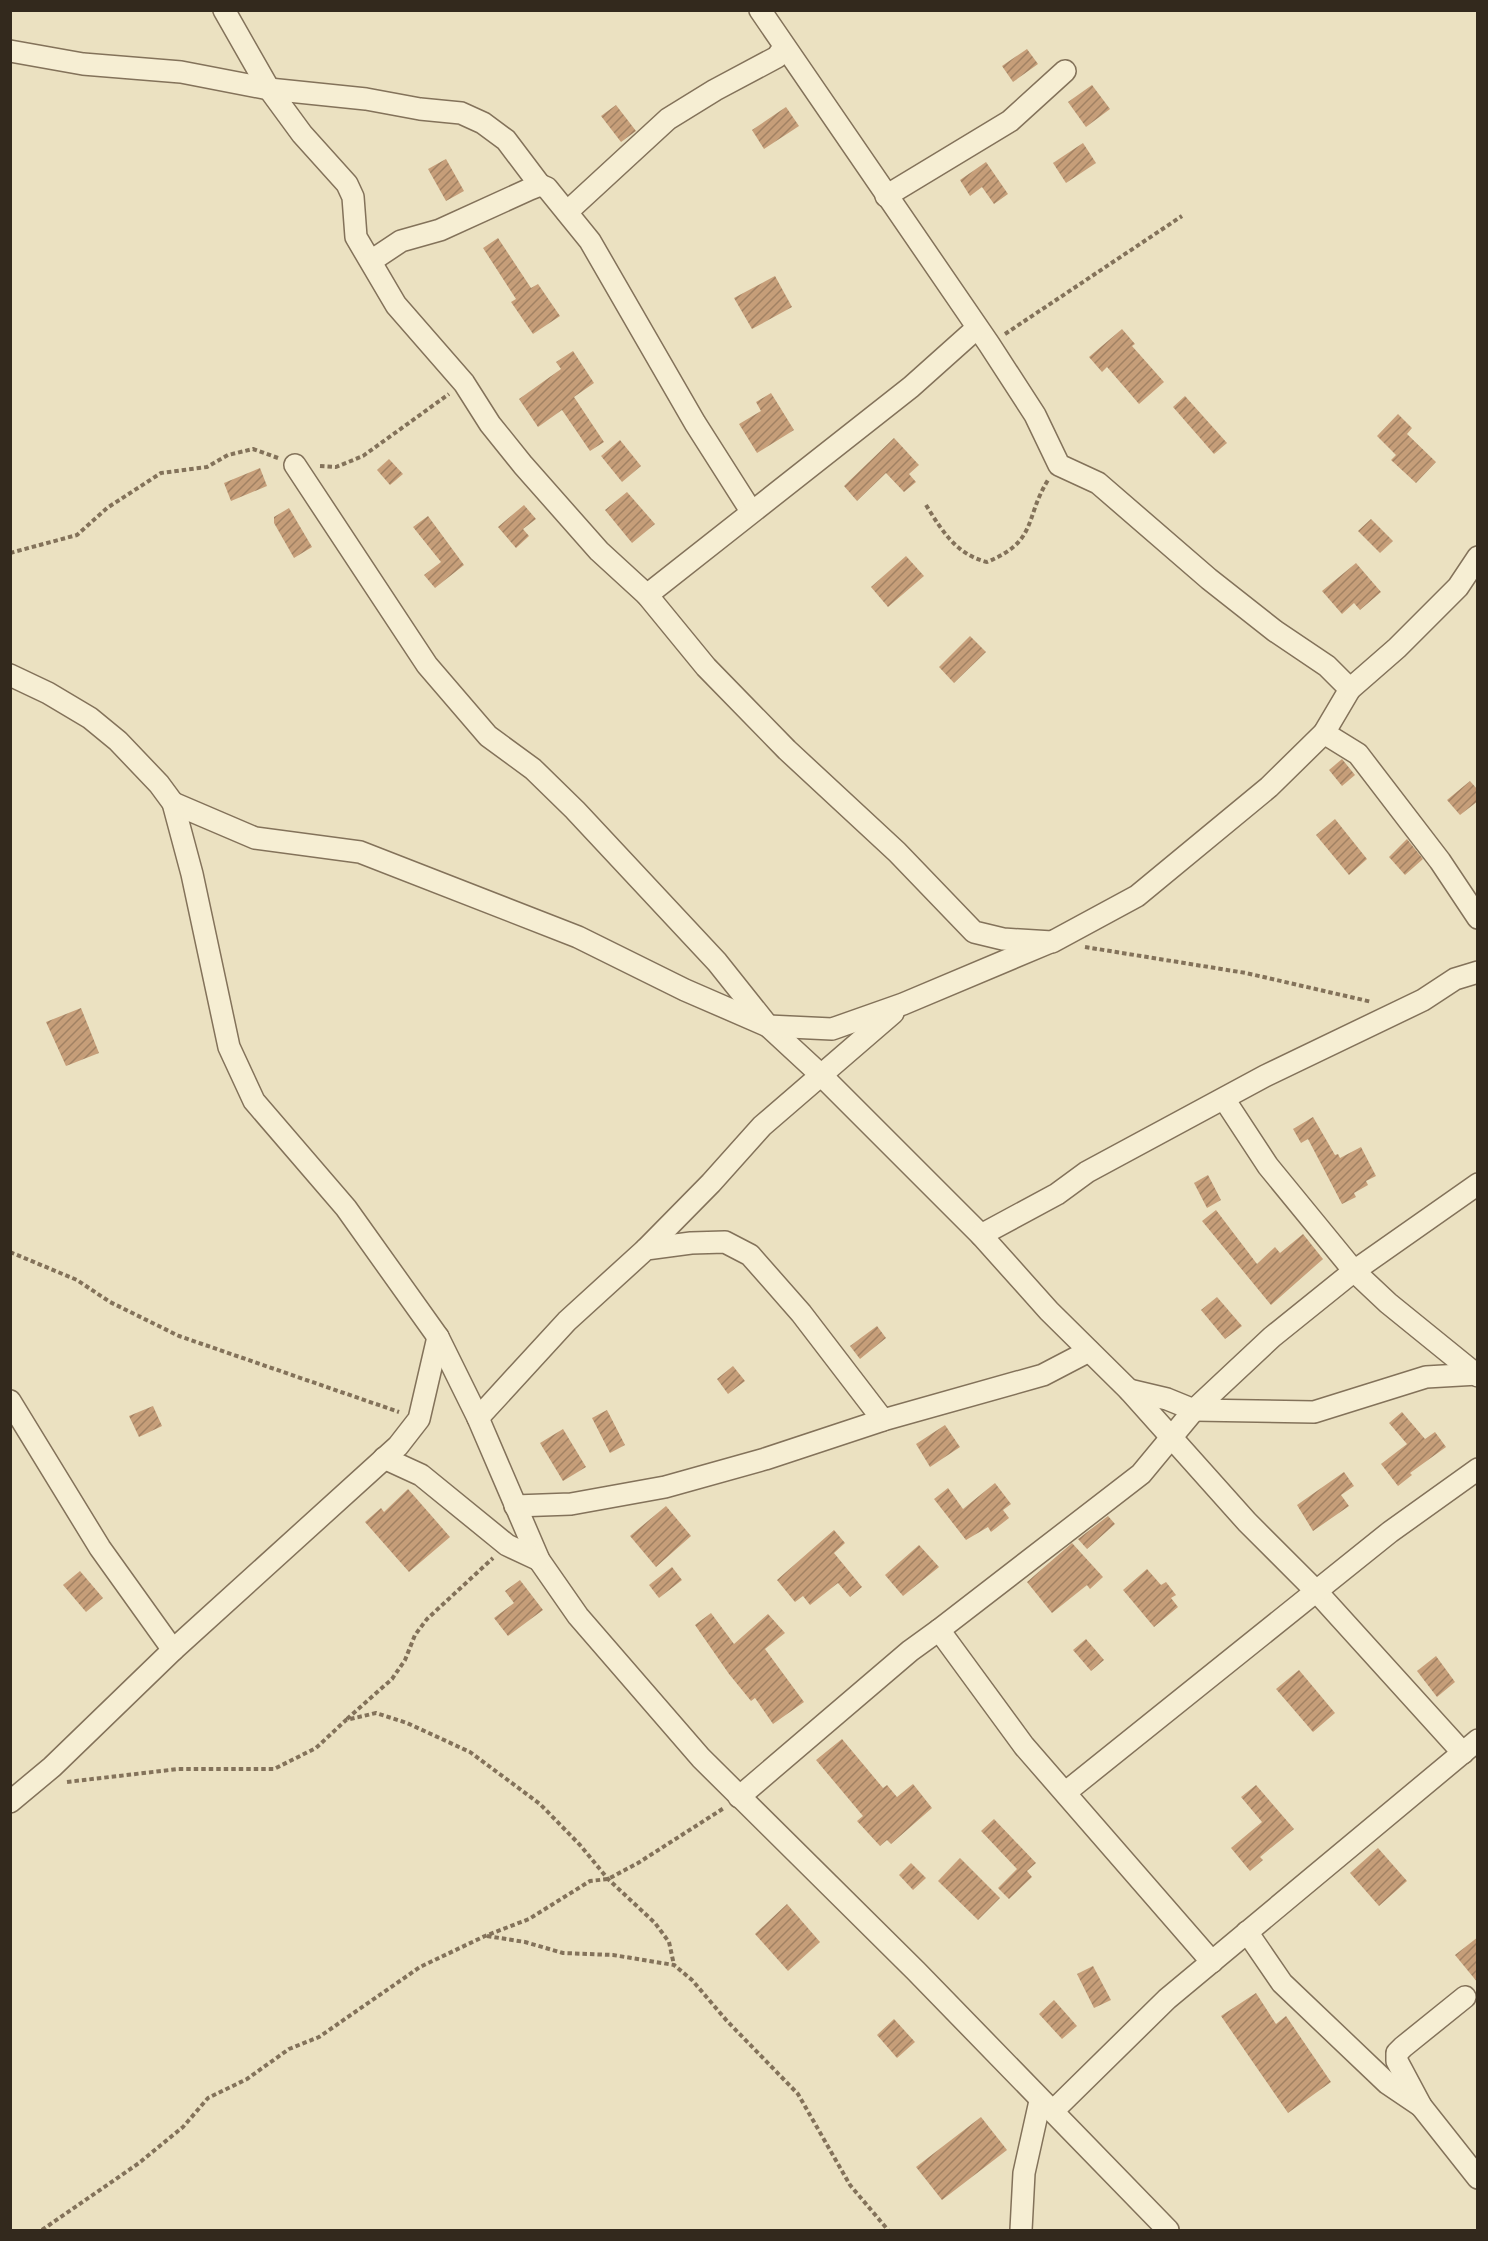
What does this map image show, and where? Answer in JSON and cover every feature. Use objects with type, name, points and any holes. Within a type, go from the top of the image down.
[{"type":"street","points":[[224,10],[269,89],[302,134],[347,184],[355,209],[356,237],[396,305],[464,383],[490,424],[523,465],[599,551],[647,595],[706,667],[787,750],[897,852],[974,932],[1003,939],[1052,942]]},
{"type":"street","points":[[760,10],[1035,415],[1059,465],[1098,483],[1209,579],[1275,631],[1327,666],[1350,689]]},
{"type":"street","points":[[567,212],[668,119],[714,90],[777,57],[784,47]]},
{"type":"street","points":[[10,51],[83,64],[181,72],[269,89],[366,99],[420,109],[461,113],[483,123],[506,140],[540,185],[554,194],[590,241],[689,414],[751,511]]},
{"type":"street","points":[[886,196],[1010,121],[1065,70]]},
{"type":"street","points":[[371,261],[401,241],[440,230],[540,185]]},
{"type":"street","points":[[647,595],[902,394],[983,336]]},
{"type":"street","points":[[296,465],[397,621],[448,689],[488,736],[534,769],[575,810],[717,962],[768,1026],[821,1075],[981,1235],[1049,1311],[1171,1435],[1247,1522],[1470,1747],[1167,1999],[1047,2106],[1024,2173],[1021,2230]]},
{"type":"street","points":[[173,803],[255,837],[360,852],[578,937],[684,990],[768,1026],[832,1029],[903,1004],[1052,942],[1137,896],[1269,787],[1324,733],[1350,689],[1397,648],[1458,587],[1478,557]]},
{"type":"street","points":[[10,675],[48,693],[90,718],[118,741],[159,784],[173,803],[192,874],[229,1047],[254,1101],[346,1208],[438,1337],[478,1418],[538,1560],[579,1616],[700,1758],[916,1971],[1168,2230]]},
{"type":"street","points":[[1324,733],[1358,754],[1440,861],[1478,918]]},
{"type":"street","points":[[981,1235],[1057,1194],[1087,1172],[1224,1099],[1403,1009],[1455,979],[1478,972]]},
{"type":"street","points":[[478,1418],[567,1321],[646,1249],[711,1183],[762,1126],[903,1004]]},
{"type":"street","points":[[1224,1099],[1268,1166],[1354,1270],[1388,1303],[1476,1374]]},
{"type":"street","points":[[739,1797],[910,1651],[1141,1474],[1194,1410],[1272,1337],[1354,1270],[1478,1184]]},
{"type":"street","points":[[646,1249],[690,1243],[725,1242],[750,1255],[801,1313],[883,1420]]},
{"type":"street","points":[[10,1802],[52,1767],[173,1650],[384,1458],[419,1419],[438,1337]]},
{"type":"street","points":[[515,1506],[571,1504],[665,1487],[765,1459],[883,1420],[1043,1375],[1089,1352]]},
{"type":"street","points":[[1129,1390],[1167,1399],[1194,1410],[1314,1412],[1425,1377],[1476,1374]]},
{"type":"street","points":[[10,1401],[100,1548],[173,1650]]},
{"type":"street","points":[[384,1458],[421,1475],[507,1545],[538,1560]]},
{"type":"street","points":[[1066,1792],[1390,1532],[1478,1469]]},
{"type":"street","points":[[939,1630],[1024,1746],[1212,1962]]},
{"type":"street","points":[[1247,1932],[1282,1983],[1387,2083],[1421,2106]]},
{"type":"street","points":[[1465,1997],[1397,2053],[1397,2061],[1421,2106],[1478,2178]]},
{"type":"path","points":[[983,336],[1182,216]]},
{"type":"path","points":[[10,554],[76,535],[107,508],[161,473],[207,467],[228,455],[253,449],[296,465],[336,466],[363,456],[464,383]]},
{"type":"path","points":[[926,505],[956,546],[973,558],[987,562],[1015,547],[1028,532],[1040,494],[1059,465]]},
{"type":"path","points":[[1052,942],[1246,973],[1403,1009]]},
{"type":"path","points":[[10,1252],[77,1280],[110,1302],[179,1336],[419,1419]]},
{"type":"path","points":[[64,1782],[178,1769],[274,1768],[316,1748],[392,1679],[405,1660],[415,1635],[428,1619],[507,1545]]},
{"type":"path","points":[[346,1720],[376,1713],[407,1723],[470,1752],[540,1804],[608,1879],[655,1923],[669,1942],[674,1965]]},
{"type":"path","points":[[42,2230],[139,2163],[183,2127],[208,2098],[247,2079],[289,2049],[319,2037],[420,1967],[485,1936],[529,1919],[590,1881],[608,1879],[685,1835],[739,1797]]},
{"type":"path","points":[[485,1936],[525,1942],[563,1953],[613,1955],[674,1965],[692,1980],[727,2021],[798,2094],[850,2185],[888,2230]]},
{"type":"building","points":[[1027,49],[1038,64],[1013,82],[1002,66]]},
{"type":"building","points":[[1092,85],[1110,109],[1086,127],[1068,102]]},
{"type":"building","points":[[616,105],[636,131],[621,142],[601,116]]},
{"type":"building","points":[[786,107],[799,126],[764,149],[752,130]]},
{"type":"building","points":[[1083,143],[1096,163],[1066,183],[1053,163]]},
{"type":"building","points":[[446,159],[464,191],[446,201],[428,169]]},
{"type":"building","points":[[986,162],[1008,194],[994,204],[982,187],[970,196],[960,180]]},
{"type":"building","points":[[498,238],[531,288],[538,284],[560,316],[533,334],[511,302],[516,299],[483,248]]},
{"type":"building","points":[[775,276],[792,307],[752,329],[734,298]]},
{"type":"building","points":[[1122,329],[1135,344],[1132,346],[1164,382],[1139,404],[1107,367],[1102,372],[1089,357]]},
{"type":"building","points":[[573,351],[594,383],[574,397],[604,442],[590,451],[562,410],[538,427],[519,399],[561,369],[556,362]]},
{"type":"building","points":[[771,393],[794,430],[757,453],[739,424],[761,411],[756,402]]},
{"type":"building","points":[[1185,396],[1227,443],[1214,454],[1173,407]]},
{"type":"building","points":[[1398,414],[1412,428],[1407,434],[1436,462],[1416,483],[1391,460],[1396,455],[1377,436]]},
{"type":"building","points":[[894,438],[919,465],[909,474],[916,482],[904,492],[886,473],[857,501],[844,486]]},
{"type":"building","points":[[620,440],[641,466],[622,482],[601,456]]},
{"type":"building","points":[[389,459],[403,474],[390,485],[377,470]]},
{"type":"building","points":[[260,468],[267,486],[231,501],[224,483]]},
{"type":"building","points":[[627,492],[655,524],[632,543],[605,510]]},
{"type":"building","points":[[524,505],[536,519],[523,529],[529,536],[516,548],[498,527]]},
{"type":"building","points":[[289,508],[312,547],[294,558],[274,523],[274,517]]},
{"type":"building","points":[[428,516],[464,565],[435,588],[424,575],[441,562],[413,527]]},
{"type":"building","points":[[1371,519],[1393,541],[1380,553],[1358,531]]},
{"type":"building","points":[[906,556],[924,576],[888,607],[871,587]]},
{"type":"building","points":[[1356,563],[1381,592],[1360,610],[1354,603],[1342,614],[1322,591]]},
{"type":"building","points":[[970,636],[986,652],[954,683],[939,667]]},
{"type":"building","points":[[1342,759],[1355,775],[1342,786],[1329,770]]},
{"type":"building","points":[[1470,781],[1478,790],[1478,801],[1460,815],[1447,800]]},
{"type":"building","points":[[1335,819],[1367,859],[1349,875],[1316,835]]},
{"type":"building","points":[[1407,839],[1423,859],[1405,875],[1389,857]]},
{"type":"building","points":[[81,1008],[99,1053],[66,1066],[46,1022]]},
{"type":"building","points":[[1313,1117],[1335,1155],[1338,1154],[1340,1158],[1361,1147],[1376,1176],[1366,1181],[1368,1185],[1354,1193],[1356,1197],[1342,1204],[1308,1139],[1301,1143],[1293,1129]]},
{"type":"building","points":[[1208,1175],[1221,1200],[1207,1208],[1194,1183]]},
{"type":"building","points":[[1216,1210],[1257,1264],[1275,1247],[1280,1253],[1303,1234],[1323,1259],[1271,1305],[1202,1221]]},
{"type":"building","points":[[1217,1297],[1242,1326],[1225,1339],[1201,1310]]},
{"type":"building","points":[[877,1326],[886,1338],[860,1359],[850,1346]]},
{"type":"building","points":[[733,1366],[745,1381],[728,1394],[717,1379]]},
{"type":"building","points":[[153,1406],[162,1426],[139,1437],[129,1416]]},
{"type":"building","points":[[607,1410],[625,1445],[610,1453],[592,1418]]},
{"type":"building","points":[[1402,1412],[1425,1439],[1435,1432],[1446,1447],[1410,1473],[1412,1475],[1398,1486],[1381,1464],[1407,1444],[1389,1423]]},
{"type":"building","points":[[945,1425],[960,1447],[930,1467],[916,1444]]},
{"type":"building","points":[[563,1429],[586,1467],[563,1481],[540,1443]]},
{"type":"building","points":[[1344,1472],[1354,1486],[1341,1495],[1349,1506],[1313,1531],[1297,1505]]},
{"type":"building","points":[[995,1483],[1011,1504],[1003,1510],[1009,1518],[991,1532],[988,1527],[966,1540],[934,1499],[948,1488],[963,1509]]},
{"type":"building","points":[[408,1489],[450,1537],[409,1572],[365,1522],[381,1508],[384,1512]]},
{"type":"building","points":[[666,1506],[691,1536],[656,1567],[630,1536]]},
{"type":"building","points":[[1108,1516],[1115,1524],[1087,1549],[1078,1539]]},
{"type":"building","points":[[834,1530],[845,1543],[834,1553],[862,1587],[850,1597],[838,1583],[810,1605],[803,1596],[795,1602],[777,1580]]},
{"type":"building","points":[[1072,1543],[1103,1577],[1090,1589],[1087,1585],[1052,1613],[1027,1582]]},
{"type":"building","points":[[919,1545],[939,1567],[903,1596],[885,1575]]},
{"type":"building","points":[[672,1567],[682,1580],[659,1598],[649,1585]]},
{"type":"building","points":[[1147,1569],[1161,1585],[1166,1582],[1176,1595],[1171,1598],[1178,1607],[1154,1627],[1123,1590]]},
{"type":"building","points":[[80,1571],[103,1598],[86,1612],[63,1585]]},
{"type":"building","points":[[520,1580],[543,1610],[508,1636],[494,1618],[514,1603],[505,1591]]},
{"type":"building","points":[[711,1613],[734,1644],[768,1614],[785,1633],[765,1649],[804,1702],[773,1724],[755,1698],[751,1701],[729,1674],[695,1625]]},
{"type":"building","points":[[1086,1639],[1104,1660],[1091,1671],[1073,1650]]},
{"type":"building","points":[[1436,1656],[1455,1682],[1437,1697],[1417,1671]]},
{"type":"building","points":[[1299,1670],[1335,1713],[1313,1732],[1276,1689]]},
{"type":"building","points":[[842,1739],[883,1788],[887,1785],[897,1797],[913,1784],[932,1808],[891,1844],[887,1840],[880,1846],[857,1821],[863,1816],[816,1760]]},
{"type":"building","points":[[1256,1785],[1294,1829],[1260,1857],[1263,1860],[1250,1871],[1231,1848],[1262,1822],[1241,1797]]},
{"type":"building","points":[[994,1819],[1036,1863],[1027,1871],[1032,1877],[1009,1899],[998,1888],[1017,1869],[981,1831]]},
{"type":"building","points":[[1378,1848],[1407,1881],[1379,1906],[1350,1873]]},
{"type":"building","points":[[960,1858],[1000,1898],[978,1920],[938,1881]]},
{"type":"building","points":[[911,1863],[926,1878],[913,1890],[899,1875]]},
{"type":"building","points":[[787,1904],[820,1942],[788,1971],[755,1934]]},
{"type":"building","points":[[1478,1937],[1478,1983],[1455,1955]]},
{"type":"building","points":[[1093,1966],[1111,2000],[1094,2008],[1077,1974]]},
{"type":"building","points":[[1256,1993],[1276,2024],[1286,2016],[1331,2082],[1288,2113],[1221,2016]]},
{"type":"building","points":[[1054,2000],[1077,2026],[1062,2039],[1039,2014]]},
{"type":"building","points":[[894,2019],[915,2042],[897,2058],[877,2035]]},
{"type":"building","points":[[981,2117],[1007,2150],[942,2200],[916,2167]]}]
